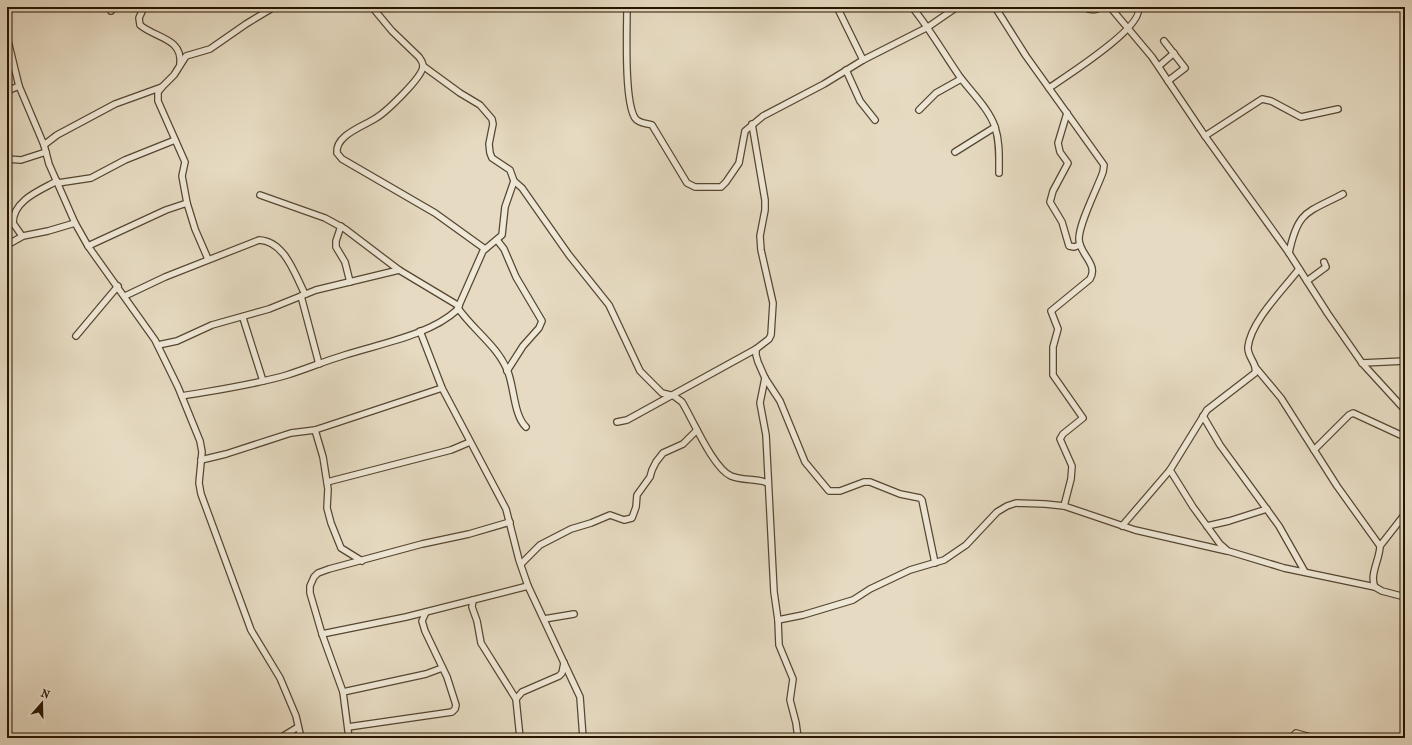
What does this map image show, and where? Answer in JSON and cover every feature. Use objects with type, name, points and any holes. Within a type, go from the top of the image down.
[{"type":"street","points":[[144,7],[140,18],[140,25],[174,44],[179,50],[180,64]]},
{"type":"street","points":[[208,259],[195,229],[187,204],[182,176],[185,162],[158,101],[158,92],[174,75],[186,56],[210,50],[242,26],[274,7]]},
{"type":"street","points":[[372,7],[392,31],[419,58],[423,66],[460,93],[480,105],[490,116],[492,124],[489,144],[492,158],[510,170],[514,181],[522,188],[569,255],[608,305],[640,371],[662,393],[674,396],[682,402],[697,430],[723,472],[738,478],[756,479],[768,483]]},
{"type":"street","points":[[627,7],[628,89],[634,117],[638,121],[650,124],[654,127],[687,183],[700,187],[716,187],[724,185],[739,163],[745,131],[763,116],[863,60],[928,27],[957,7]]},
{"type":"street","points":[[837,7],[863,60]]},
{"type":"street","points":[[912,7],[928,27],[995,127],[999,150],[999,173]]},
{"type":"street","points":[[995,7],[1026,56],[1104,165],[1100,182],[1079,234],[1080,245],[1093,269],[1092,274],[1090,279],[1051,311],[1058,329],[1053,347],[1054,375],[1083,418],[1063,434],[1060,439],[1072,466],[1071,479],[1064,506]]},
{"type":"street","points":[[1083,7],[1092,10],[1097,10],[1101,7]]},
{"type":"street","points":[[1110,7],[1128,27],[1158,66],[1205,136],[1289,253],[1362,364],[1405,410]]},
{"type":"street","points":[[1049,88],[1098,55],[1138,18],[1138,7]]},
{"type":"street","points":[[7,37],[19,86],[75,222],[88,246],[118,286],[158,345],[182,396],[200,441],[199,483],[201,494],[233,577],[251,630],[280,678],[296,716],[301,738]]},
{"type":"street","points":[[1164,41],[1185,69],[1168,81]]},
{"type":"street","points":[[1158,66],[1174,53]]},
{"type":"street","points":[[423,66],[419,74],[398,100],[378,118],[345,138],[337,146],[337,153],[342,159],[435,213],[484,249]]},
{"type":"street","points":[[846,70],[860,101],[875,120]]},
{"type":"street","points":[[919,110],[936,92],[962,79]]},
{"type":"street","points":[[7,91],[19,86]]},
{"type":"street","points":[[44,145],[56,136],[115,104],[162,87]]},
{"type":"street","points":[[1205,136],[1262,99],[1271,101],[1301,117],[1338,109]]},
{"type":"street","points":[[1067,113],[1058,148],[1068,162],[1053,191],[1050,202],[1062,222],[1069,246],[1074,247],[1080,245]]},
{"type":"street","points":[[617,422],[627,420],[756,349],[770,338],[773,303],[761,250],[760,236],[765,210],[765,200],[752,124]]},
{"type":"street","points":[[955,152],[995,127]]},
{"type":"street","points":[[22,236],[13,223],[14,216],[22,203],[58,182],[92,178],[126,160],[175,140]]},
{"type":"street","points":[[7,159],[21,160],[46,152]]},
{"type":"street","points":[[182,396],[263,381],[387,344],[420,331],[452,315],[458,307],[484,249],[497,240],[503,231],[505,207],[514,181]]},
{"type":"street","points":[[1289,253],[1294,230],[1299,220],[1308,212],[1343,194]]},
{"type":"street","points":[[260,195],[288,206],[322,216],[341,226],[399,270],[458,307],[465,318],[496,350],[508,371],[516,408],[526,427]]},
{"type":"street","points":[[88,246],[166,210],[187,204]]},
{"type":"street","points":[[7,245],[22,236],[48,232],[75,222]]},
{"type":"street","points":[[341,226],[336,240],[336,247],[345,262],[350,282]]},
{"type":"street","points":[[125,296],[208,259],[259,240],[268,242],[276,246],[287,260],[303,295],[319,364]]},
{"type":"street","points":[[497,240],[504,250],[516,277],[542,321],[539,328],[523,346],[508,371]]},
{"type":"street","points":[[1306,281],[1325,268],[1326,265],[1324,262]]},
{"type":"street","points":[[158,345],[177,341],[212,325],[243,318],[303,295],[399,270]]},
{"type":"street","points":[[1299,270],[1255,327],[1248,351],[1256,368],[1281,398],[1314,450],[1380,546],[1380,555],[1373,579],[1375,587]]},
{"type":"street","points":[[76,336],[118,286]]},
{"type":"street","points":[[243,318],[263,381]]},
{"type":"street","points":[[420,331],[442,388],[506,509],[528,586],[580,697],[583,738]]},
{"type":"street","points":[[756,349],[756,355],[765,378],[780,401],[805,462],[829,491],[840,491],[864,482],[870,482],[896,492],[920,498],[922,500],[935,563]]},
{"type":"street","points":[[1362,364],[1405,360]]},
{"type":"street","points":[[1122,526],[1170,470],[1203,416],[1214,404],[1254,375],[1256,368]]},
{"type":"street","points":[[765,378],[760,403],[766,435],[774,592],[778,620],[779,645],[793,679],[790,700],[798,738]]},
{"type":"street","points":[[200,460],[226,454],[291,433],[315,430],[442,388]]},
{"type":"street","points":[[1314,450],[1349,415],[1353,413],[1405,436]]},
{"type":"street","points":[[1203,416],[1220,446],[1267,509],[1293,548],[1305,572]]},
{"type":"street","points":[[315,430],[323,457],[327,482],[327,508],[341,548],[362,561]]},
{"type":"street","points":[[521,564],[540,545],[571,529],[610,515],[624,520],[632,518],[636,507],[637,495],[650,478],[652,470],[662,453],[683,444],[697,430]]},
{"type":"street","points":[[327,482],[451,450],[470,442]]},
{"type":"street","points":[[1170,470],[1207,526],[1220,544],[1228,551]]},
{"type":"street","points":[[778,620],[803,615],[853,600],[870,589],[910,570],[935,563],[954,554],[966,545],[987,521],[1007,506],[1029,503],[1064,506],[1134,530],[1228,551],[1305,572],[1375,587],[1382,591],[1405,597]]},
{"type":"street","points":[[1207,526],[1267,509]]},
{"type":"street","points":[[1380,546],[1405,514]]},
{"type":"street","points":[[349,738],[343,692],[322,634],[310,593],[310,586],[314,577],[318,573],[330,569],[422,544],[469,534],[510,522]]},
{"type":"street","points":[[322,634],[426,612],[528,586]]},
{"type":"street","points":[[473,600],[472,607],[477,621],[481,643],[516,698],[520,738]]},
{"type":"street","points":[[348,727],[454,711],[456,705],[422,621],[426,612]]},
{"type":"street","points":[[544,619],[574,614]]},
{"type":"street","points":[[516,698],[522,692],[559,676],[562,673],[564,663]]},
{"type":"street","points":[[343,692],[426,674],[442,668]]},
{"type":"street","points":[[280,738],[298,727]]},
{"type":"street","points":[[1291,738],[1296,733],[1314,738]]}]
